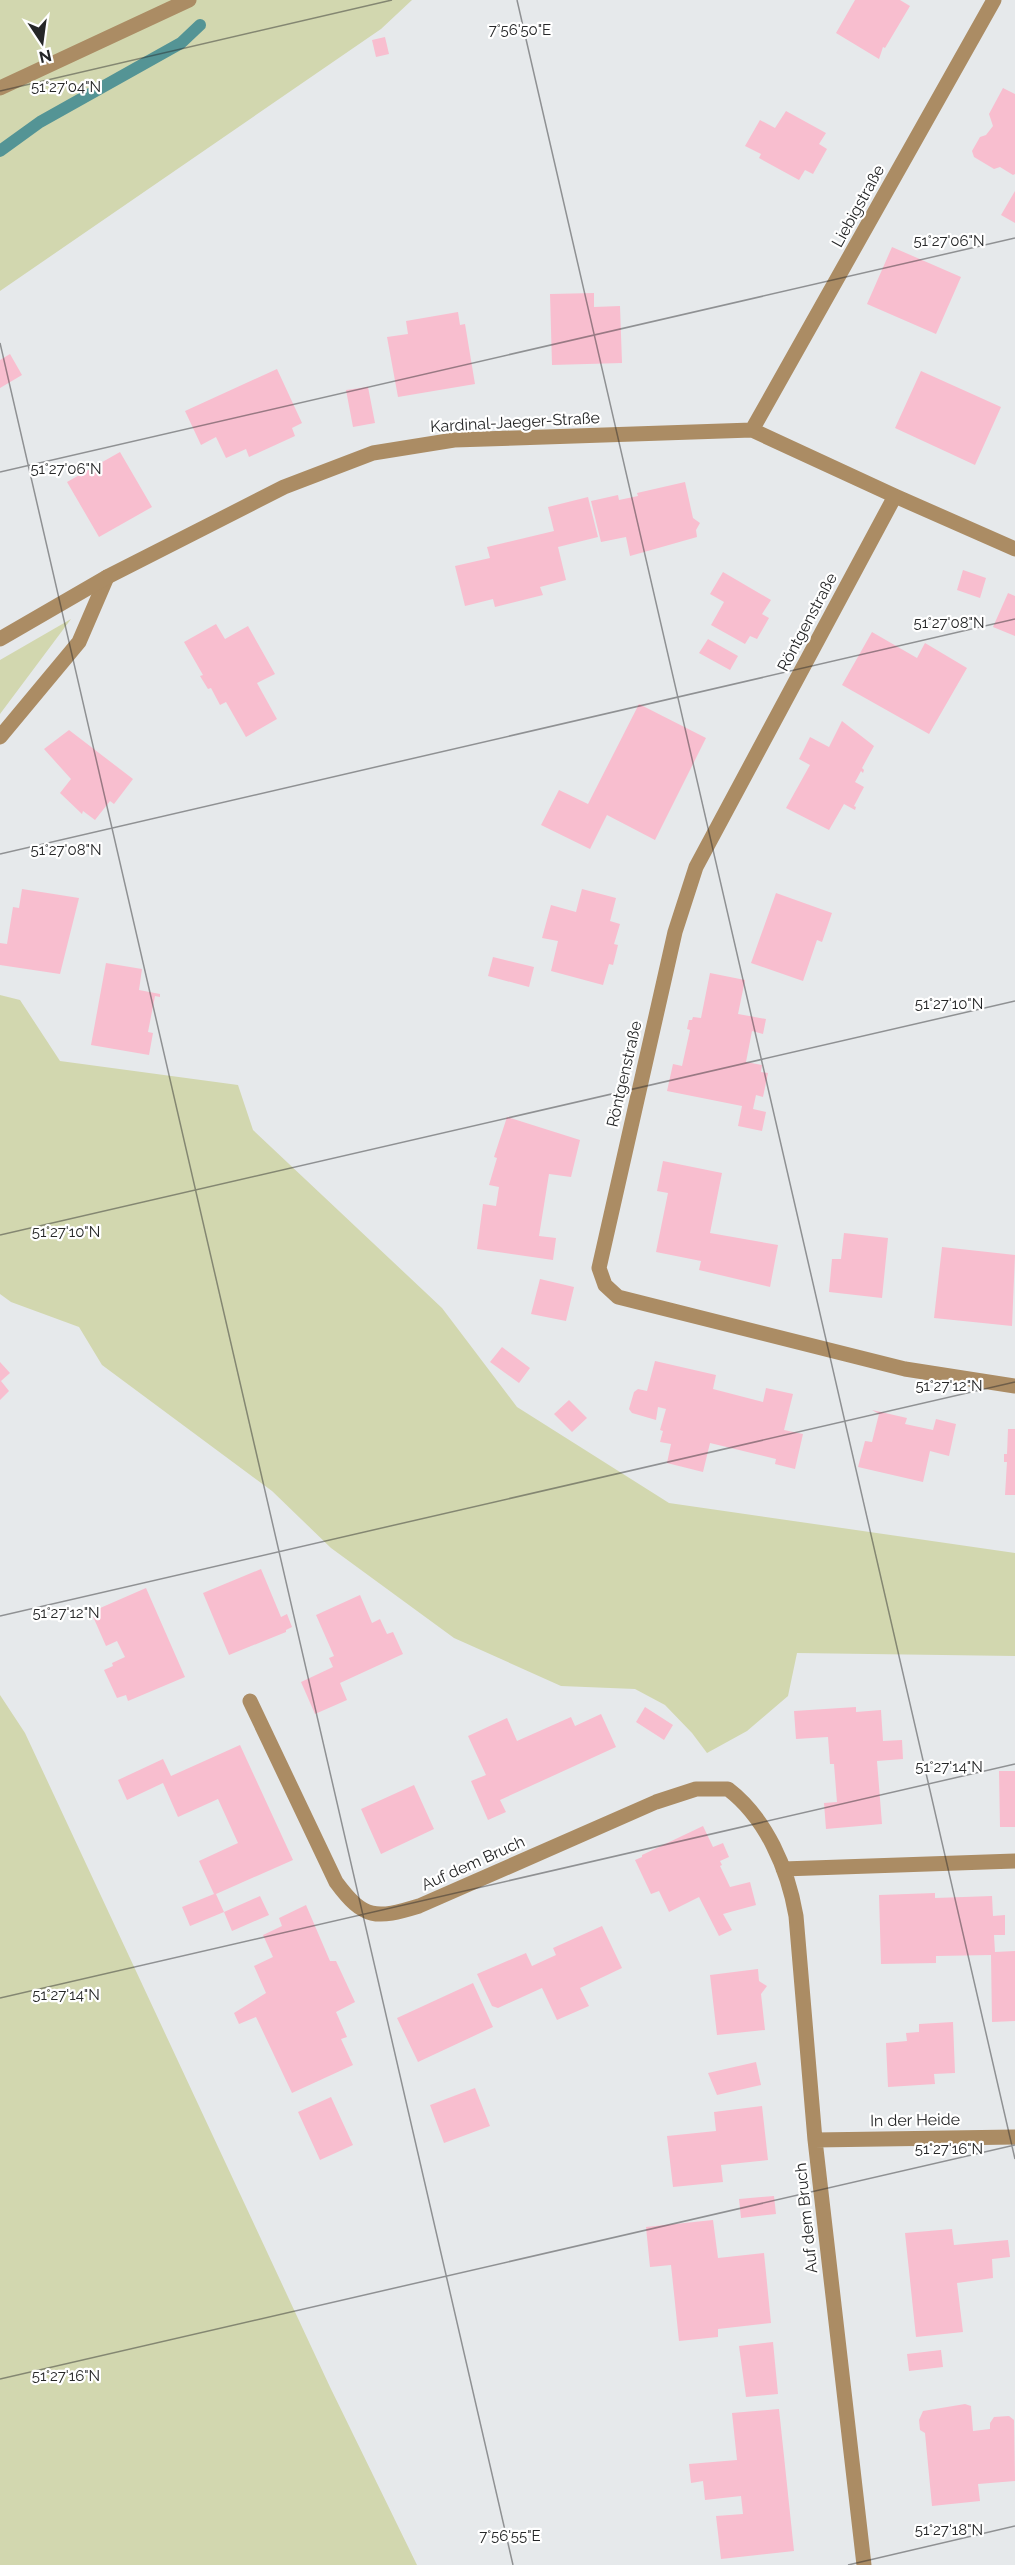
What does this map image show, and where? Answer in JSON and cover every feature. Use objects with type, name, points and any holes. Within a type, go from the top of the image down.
[{"type":"street","points":[[0,88],[189,0]]},
{"type":"street","name":"Liebigstraße","points":[[752,430],[994,0]]},
{"type":"street","name":"Kardinal-Jaeger-Straße","points":[[0,639],[107,577],[284,487],[373,453],[454,440],[752,430],[1015,549]]},
{"type":"street","name":"Röntgenstraße","points":[[895,496],[720,818],[696,867],[675,932],[599,1268],[605,1285],[618,1297],[905,1369],[1015,1386]]},
{"type":"street","points":[[0,737],[79,642],[107,577]]},
{"type":"street","name":"Auf dem Bruch","points":[[250,1701],[336,1882],[350,1901],[371,1914],[391,1915],[419,1906],[656,1802],[696,1789],[728,1789],[754,1812],[793,1893],[801,1951],[815,2140],[864,2565]]},
{"type":"street","points":[[783,1869],[1015,1861]]},
{"type":"street","name":"In der Heide","points":[[815,2140],[1015,2136]]},
{"type":"green space","points":[[0,0],[412,0],[381,29],[0,291]]},
{"type":"green space","points":[[71,619],[0,714],[0,660]]},
{"type":"green space","points":[[0,995],[20,1000],[60,1061],[238,1085],[253,1130],[442,1308],[517,1407],[669,1503],[1015,1553],[1015,1656],[797,1653],[788,1696],[747,1731],[707,1753],[692,1733],[665,1705],[635,1689],[561,1686],[454,1638],[331,1548],[272,1491],[102,1365],[79,1327],[11,1302],[0,1294]]},
{"type":"green space","points":[[0,1695],[25,1733],[330,2387],[417,2565],[0,2565]]},
{"type":"building","points":[[855,0],[900,0],[910,6],[885,48],[883,47],[879,59],[836,33]]},
{"type":"building","points":[[385,37],[389,54],[376,57],[372,40]]},
{"type":"building","points":[[1003,88],[1015,94],[1015,174],[1013,175],[1000,167],[994,169],[974,157],[972,151],[980,137],[986,135],[993,126],[989,114]]},
{"type":"building","points":[[786,111],[826,133],[819,144],[827,149],[813,174],[805,170],[799,180],[759,158],[761,154],[745,146],[760,120],[775,128]]},
{"type":"building","points":[[1015,191],[1015,223],[1001,215]]},
{"type":"building","points":[[892,247],[961,277],[936,334],[867,304]]},
{"type":"building","points":[[594,293],[594,307],[620,306],[622,363],[552,365],[550,294]]},
{"type":"building","points":[[458,312],[460,325],[465,324],[475,384],[398,397],[387,337],[408,334],[406,321]]},
{"type":"building","points":[[10,354],[22,375],[0,388],[0,360]]},
{"type":"building","points":[[277,369],[302,423],[292,428],[295,436],[249,457],[246,449],[226,458],[216,437],[201,445],[185,411]]},
{"type":"building","points":[[921,371],[1001,407],[975,465],[895,428]]},
{"type":"building","points":[[368,387],[375,423],[353,427],[346,390]]},
{"type":"building","points":[[120,452],[152,507],[99,537],[67,482]]},
{"type":"building","points":[[685,482],[693,518],[700,523],[696,530],[697,537],[630,556],[626,537],[601,542],[591,501],[618,495],[619,500],[638,496],[637,493]]},
{"type":"building","points":[[588,497],[598,537],[558,547],[566,580],[540,587],[543,595],[495,607],[493,599],[465,606],[455,566],[490,558],[487,547],[554,531],[548,507]]},
{"type":"building","points":[[963,570],[986,578],[980,598],[957,590]]},
{"type":"building","points":[[723,572],[771,600],[762,614],[769,618],[757,639],[750,636],[745,644],[711,625],[724,602],[710,594]]},
{"type":"building","points":[[1008,593],[1015,596],[1015,636],[993,627]]},
{"type":"building","points":[[216,624],[225,639],[248,626],[275,674],[257,683],[277,719],[246,737],[226,702],[220,705],[211,688],[208,689],[200,676],[203,675],[184,642]]},
{"type":"building","points":[[872,632],[917,658],[925,643],[967,668],[929,734],[842,685]]},
{"type":"building","points":[[708,639],[738,656],[730,670],[699,653]]},
{"type":"building","points":[[639,704],[706,738],[655,840],[607,815],[590,849],[541,825],[559,790],[588,804]]},
{"type":"building","points":[[842,721],[874,746],[862,768],[863,773],[861,771],[855,782],[864,787],[854,806],[855,810],[844,804],[829,830],[786,808],[810,765],[799,759],[810,737],[829,747]]},
{"type":"building","points":[[69,730],[133,779],[114,804],[110,801],[95,820],[83,811],[82,814],[60,793],[71,779],[44,749]]},
{"type":"building","points":[[22,889],[79,898],[60,974],[0,965],[0,943],[7,944],[13,907],[19,908]]},
{"type":"building","points":[[582,889],[616,898],[610,921],[620,924],[614,944],[618,945],[613,965],[609,964],[603,985],[551,971],[558,941],[542,938],[551,905],[576,912]]},
{"type":"building","points":[[776,893],[832,913],[822,942],[817,940],[803,981],[751,963]]},
{"type":"building","points":[[493,957],[534,967],[529,987],[488,976]]},
{"type":"building","points":[[106,963],[142,969],[139,990],[160,994],[160,997],[155,996],[148,1032],[153,1033],[149,1055],[91,1045]]},
{"type":"building","points":[[710,973],[745,980],[738,1014],[766,1019],[763,1034],[752,1031],[746,1062],[762,1065],[761,1072],[768,1073],[763,1097],[756,1095],[753,1109],[766,1112],[762,1131],[738,1126],[742,1106],[667,1091],[673,1064],[682,1066],[690,1030],[687,1029],[689,1020],[693,1017],[701,1018]]},
{"type":"building","points":[[507,1117],[580,1140],[571,1177],[549,1174],[539,1236],[556,1238],[553,1260],[477,1249],[483,1204],[496,1206],[499,1187],[489,1185],[497,1158],[494,1157]]},
{"type":"building","points":[[663,1161],[722,1173],[710,1233],[778,1245],[770,1287],[699,1270],[701,1261],[656,1252],[668,1193],[657,1191]]},
{"type":"building","points":[[844,1233],[888,1238],[882,1298],[829,1292],[832,1259],[841,1259]]},
{"type":"building","points":[[942,1247],[1015,1255],[1012,1326],[934,1318]]},
{"type":"building","points":[[540,1279],[574,1287],[566,1321],[531,1314]]},
{"type":"building","points":[[502,1347],[530,1368],[519,1383],[490,1362]]},
{"type":"building","points":[[655,1361],[716,1375],[713,1389],[763,1402],[766,1388],[793,1394],[784,1430],[803,1434],[795,1469],[775,1464],[776,1459],[710,1443],[703,1472],[667,1463],[671,1444],[660,1442],[663,1431],[660,1430],[666,1409],[658,1407],[656,1420],[632,1413],[629,1409],[634,1392],[638,1389],[647,1391]]},
{"type":"building","points":[[0,1362],[10,1373],[1,1381],[9,1391],[0,1400]]},
{"type":"building","points":[[569,1400],[587,1418],[572,1432],[554,1414]]},
{"type":"building","points":[[872,1410],[907,1418],[905,1424],[933,1430],[936,1419],[956,1424],[949,1456],[930,1451],[923,1482],[858,1467],[865,1441],[872,1442],[879,1414]]},
{"type":"building","points":[[1008,1429],[1015,1429],[1015,1495],[1005,1495],[1007,1462],[1004,1462],[1004,1454],[1007,1454]]},
{"type":"building","points":[[261,1569],[281,1617],[287,1614],[292,1627],[286,1632],[229,1655],[203,1593]]},
{"type":"building","points":[[146,1588],[185,1677],[128,1701],[126,1695],[117,1698],[104,1670],[125,1657],[117,1641],[106,1646],[91,1612]]},
{"type":"building","points":[[360,1595],[372,1623],[380,1619],[387,1634],[393,1632],[403,1654],[340,1683],[347,1700],[315,1714],[301,1682],[333,1667],[329,1658],[334,1656],[316,1615]]},
{"type":"building","points":[[645,1707],[673,1725],[664,1740],[636,1722]]},
{"type":"building","points":[[856,1707],[856,1712],[881,1710],[883,1741],[902,1740],[903,1759],[877,1761],[882,1824],[826,1829],[824,1803],[837,1802],[834,1764],[830,1764],[828,1737],[796,1739],[794,1711]]},
{"type":"building","points":[[601,1714],[616,1747],[500,1800],[506,1812],[488,1820],[471,1781],[486,1775],[468,1736],[507,1718],[517,1741],[571,1717],[575,1726]]},
{"type":"building","points":[[240,1745],[293,1860],[216,1894],[224,1912],[190,1926],[182,1907],[214,1894],[199,1861],[238,1843],[218,1799],[178,1817],[163,1783],[127,1800],[118,1780],[163,1759],[171,1776]]},
{"type":"building","points":[[999,1771],[1015,1771],[1015,1827],[1000,1827]]},
{"type":"building","points":[[414,1785],[434,1829],[381,1854],[361,1809]]},
{"type":"building","points":[[703,1826],[713,1847],[723,1843],[729,1857],[720,1861],[722,1865],[720,1866],[730,1887],[750,1882],[756,1905],[723,1914],[732,1930],[719,1936],[699,1897],[669,1912],[659,1891],[651,1894],[635,1860]]},
{"type":"building","points":[[935,1893],[935,1898],[992,1896],[993,1916],[1005,1915],[1005,1935],[994,1935],[995,1952],[1015,1951],[1015,2021],[992,2022],[991,1955],[936,1956],[936,1963],[881,1964],[879,1895]]},
{"type":"building","points":[[260,1896],[269,1915],[232,1931],[224,1912]]},
{"type":"building","points":[[306,1905],[330,1961],[336,1961],[355,2002],[336,2012],[347,2037],[341,2039],[353,2065],[292,2093],[256,2017],[239,2024],[234,2013],[266,1993],[254,1966],[273,1957],[263,1935],[282,1926],[279,1918]]},
{"type":"building","points":[[602,1926],[622,1968],[580,1988],[589,2006],[557,2020],[542,1988],[498,2008],[492,2006],[477,1974],[526,1953],[532,1966],[556,1955],[553,1948]]},
{"type":"building","points":[[758,1969],[759,1981],[767,1986],[761,1994],[765,2030],[717,2035],[710,1975]]},
{"type":"building","points":[[473,1983],[493,2027],[418,2062],[397,2018]]},
{"type":"building","points":[[953,2022],[955,2073],[934,2074],[935,2084],[888,2087],[886,2043],[907,2041],[906,2033],[919,2032],[919,2024]]},
{"type":"building","points":[[756,2062],[761,2085],[717,2095],[708,2073]]},
{"type":"building","points":[[475,2088],[490,2126],[444,2143],[430,2105]]},
{"type":"building","points":[[331,2097],[353,2145],[320,2160],[298,2112]]},
{"type":"building","points":[[762,2106],[768,2160],[721,2165],[723,2182],[673,2187],[667,2136],[716,2131],[714,2112]]},
{"type":"building","points":[[774,2196],[776,2214],[741,2218],[739,2199]]},
{"type":"building","points":[[713,2220],[718,2258],[764,2253],[771,2323],[718,2329],[718,2337],[679,2341],[671,2265],[650,2267],[646,2227]]},
{"type":"building","points":[[952,2229],[954,2245],[1008,2240],[1010,2257],[992,2259],[993,2278],[957,2283],[963,2332],[916,2337],[905,2233]]},
{"type":"building","points":[[773,2342],[778,2394],[746,2397],[739,2346]]},
{"type":"building","points":[[941,2350],[943,2367],[909,2371],[907,2354]]},
{"type":"building","points":[[965,2404],[971,2406],[973,2431],[990,2429],[990,2423],[994,2417],[1009,2416],[1014,2420],[1015,2481],[978,2484],[980,2501],[932,2506],[925,2433],[920,2430],[919,2420],[923,2411]]},
{"type":"building","points":[[779,2409],[794,2551],[721,2559],[716,2516],[743,2514],[741,2496],[705,2500],[703,2481],[691,2483],[689,2464],[737,2460],[732,2413]]},
{"type":"waterway","points":[[0,151],[40,122],[181,43],[200,25]]}]
